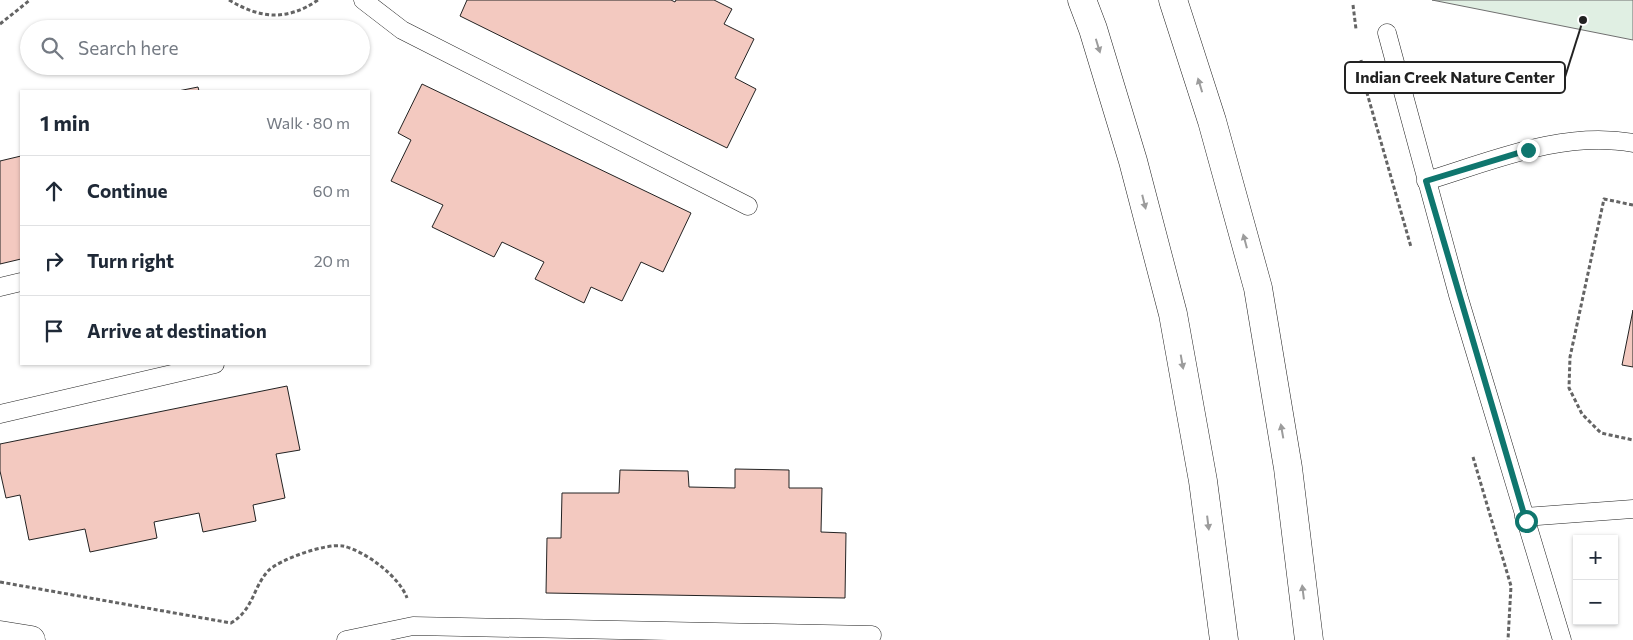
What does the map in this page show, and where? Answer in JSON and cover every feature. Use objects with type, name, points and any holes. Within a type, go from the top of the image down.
[{"type":"main road","points":[[1082,0],[1093,29],[1134,161],[1173,314],[1203,480],[1224,640]]},
{"type":"main road","points":[[1173,0],[1212,121],[1258,288],[1288,468],[1309,640]]},
{"type":"main road","points":[[0,635],[31,640]]},
{"type":"lane","points":[[363,0],[402,30],[748,206]]},
{"type":"lane","points":[[1387,33],[1426,181],[1562,640]]},
{"type":"lane","points":[[1426,181],[1528,150],[1563,142],[1588,139],[1633,143]]},
{"type":"lane","points":[[0,287],[20,282]]},
{"type":"lane","points":[[0,414],[211,365]]},
{"type":"lane","points":[[1524,517],[1633,509]]},
{"type":"lane","points":[[346,640],[413,626],[872,635]]},
{"type":"path","points":[[0,24],[30,0]]},
{"type":"path","points":[[229,0],[246,10],[279,17],[303,10],[318,0]]},
{"type":"path","points":[[1633,205],[1604,199],[1570,357],[1570,388],[1582,414],[1601,433],[1633,440]]},
{"type":"path","points":[[0,582],[231,623],[244,616],[268,571],[288,558],[316,550],[342,546],[368,557],[386,570],[405,593],[412,613],[413,626]]},
{"type":"green space","points":[[1432,0],[1633,0],[1633,40]]},
{"type":"building","points":[[467,0],[671,0],[675,2],[676,0],[714,0],[732,9],[724,24],[754,39],[735,78],[756,89],[727,148],[460,16]]},
{"type":"building","points":[[422,84],[691,213],[663,272],[641,262],[622,301],[591,287],[584,303],[535,279],[544,262],[502,242],[494,257],[432,227],[443,205],[391,181],[411,140],[398,133]]},
{"type":"building","points":[[198,87],[199,90],[183,90]]},
{"type":"building","points":[[20,156],[20,259],[0,264],[0,161]]},
{"type":"building","points":[[1633,310],[1633,367],[1622,365]]},
{"type":"building","points":[[287,386],[300,450],[276,454],[285,498],[253,505],[256,521],[203,532],[199,513],[154,522],[157,538],[90,552],[85,529],[29,540],[20,495],[6,498],[0,471],[0,444]]},
{"type":"building","points":[[735,469],[789,470],[789,488],[822,488],[821,532],[846,533],[845,598],[546,593],[547,538],[561,538],[562,493],[619,493],[620,470],[688,471],[689,487],[735,488]]},
{"type":"place","name":"Indian Creek Nature Center","points":[[1583,20]]},
{"type":"route","points":[[1526,521],[1426,181],[1528,150]]}]
